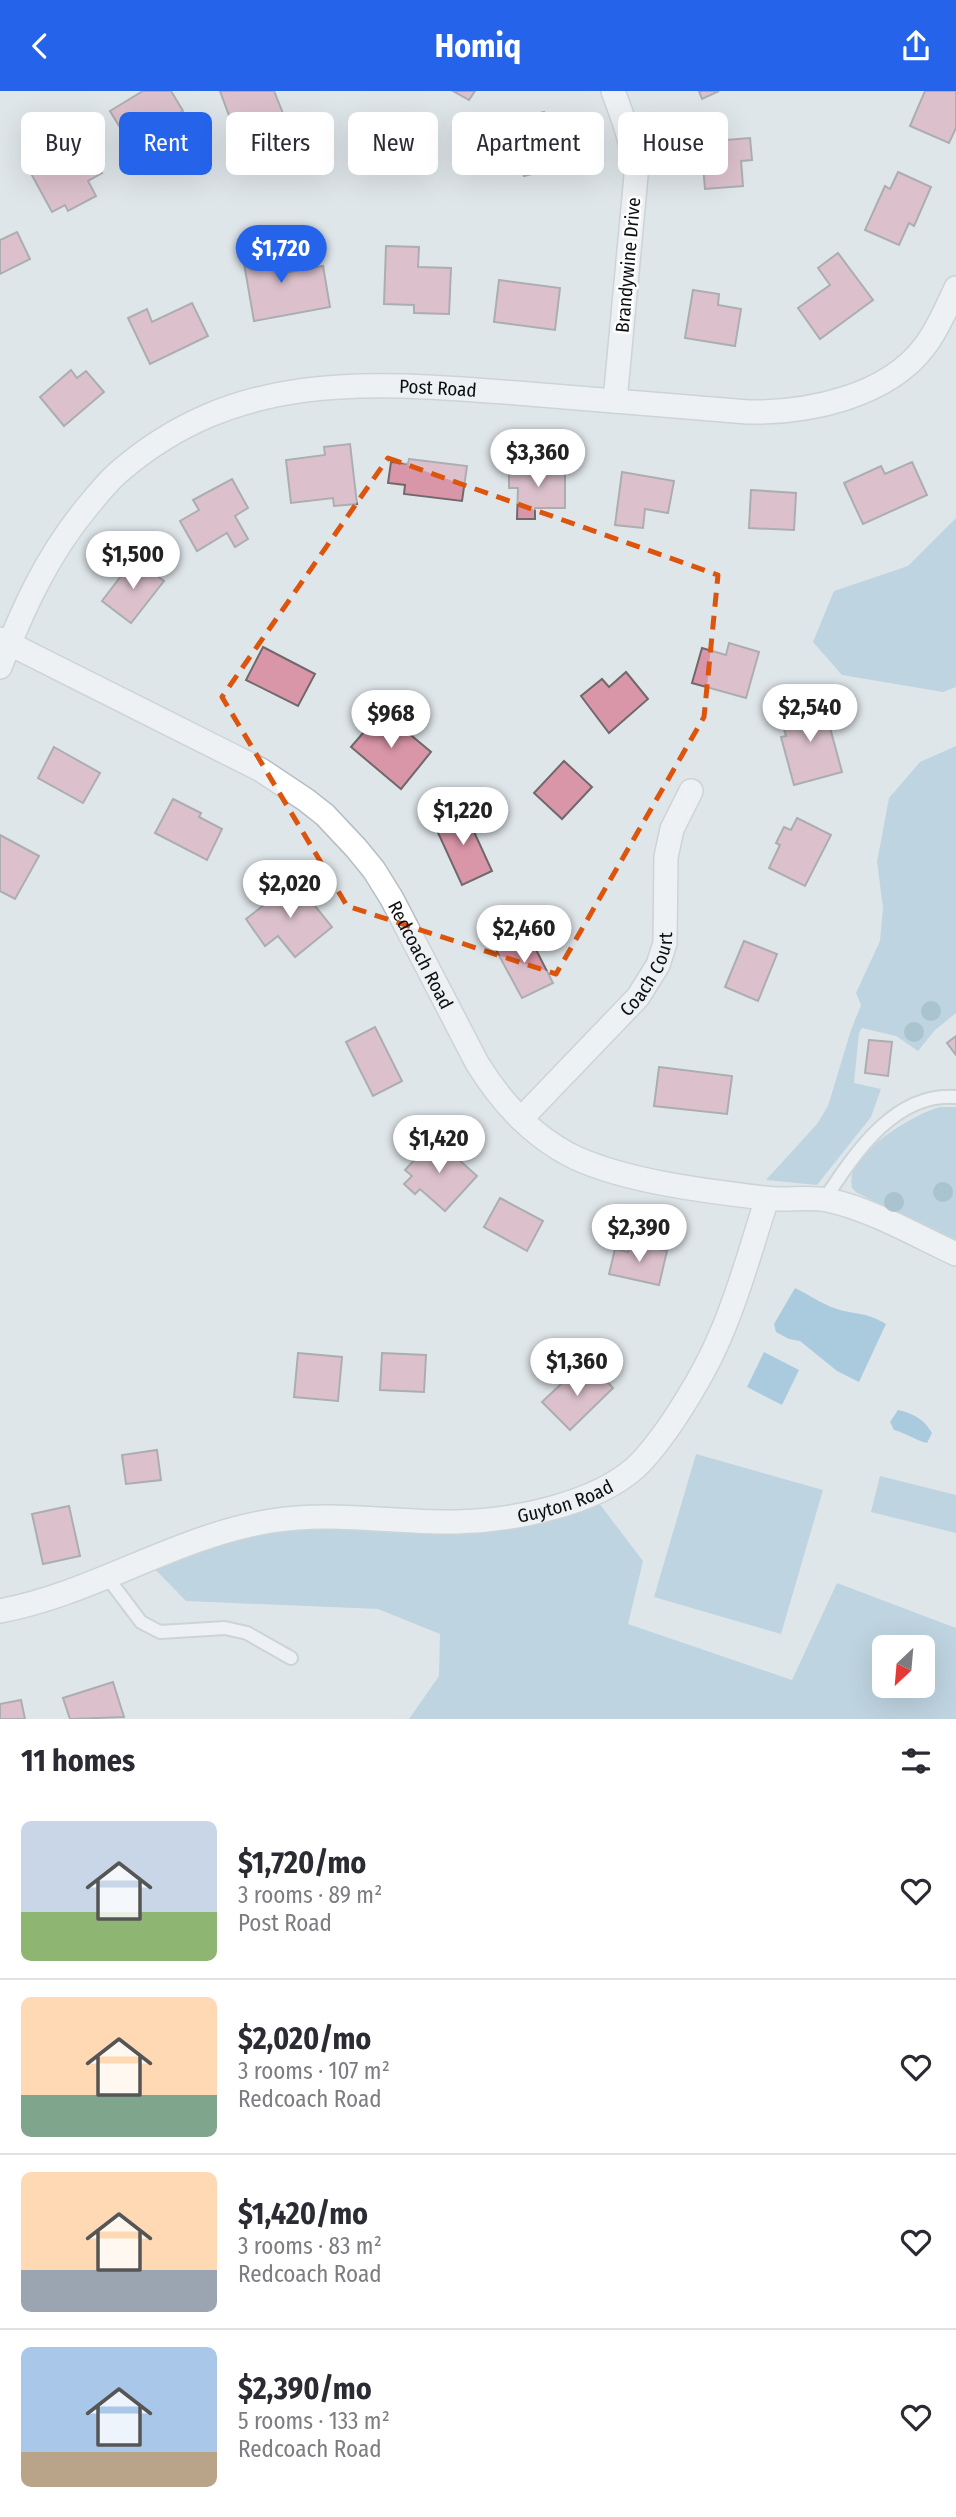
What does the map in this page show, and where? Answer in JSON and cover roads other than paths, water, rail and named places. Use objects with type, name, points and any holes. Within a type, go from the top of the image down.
[{"type":"street","name":"Brandywine Drive","points":[[612,91],[628,130],[636,176],[615,401]]},
{"type":"street","name":"Post Road","points":[[0,667],[5,641],[54,550],[118,472],[172,434],[228,408],[273,395],[342,385],[485,391],[777,412],[842,400],[887,379],[909,363],[925,346],[956,288]]},
{"type":"street","name":"Redcoach Road","points":[[5,641],[261,770],[325,815],[374,870],[392,899],[491,1086],[521,1119],[546,1139],[575,1157],[614,1171],[662,1182],[767,1199]]},
{"type":"street","name":"Coach Court","points":[[521,1119],[638,997],[658,965],[665,943],[667,857],[672,829],[691,791]]},
{"type":"street","points":[[767,1199],[824,1200],[852,1206],[956,1254]]},
{"type":"street","name":"Guyton Road","points":[[0,1611],[66,1594],[191,1541],[266,1522],[323,1515],[454,1522],[491,1520],[562,1504],[607,1487],[629,1472],[650,1452],[684,1403],[721,1335],[767,1199]]},
{"type":"lane","points":[[824,1200],[847,1165],[880,1127],[897,1113],[943,1096],[956,1097]]},
{"type":"lane","points":[[107,1577],[141,1622],[160,1632],[225,1628],[247,1633],[291,1658]]}]
